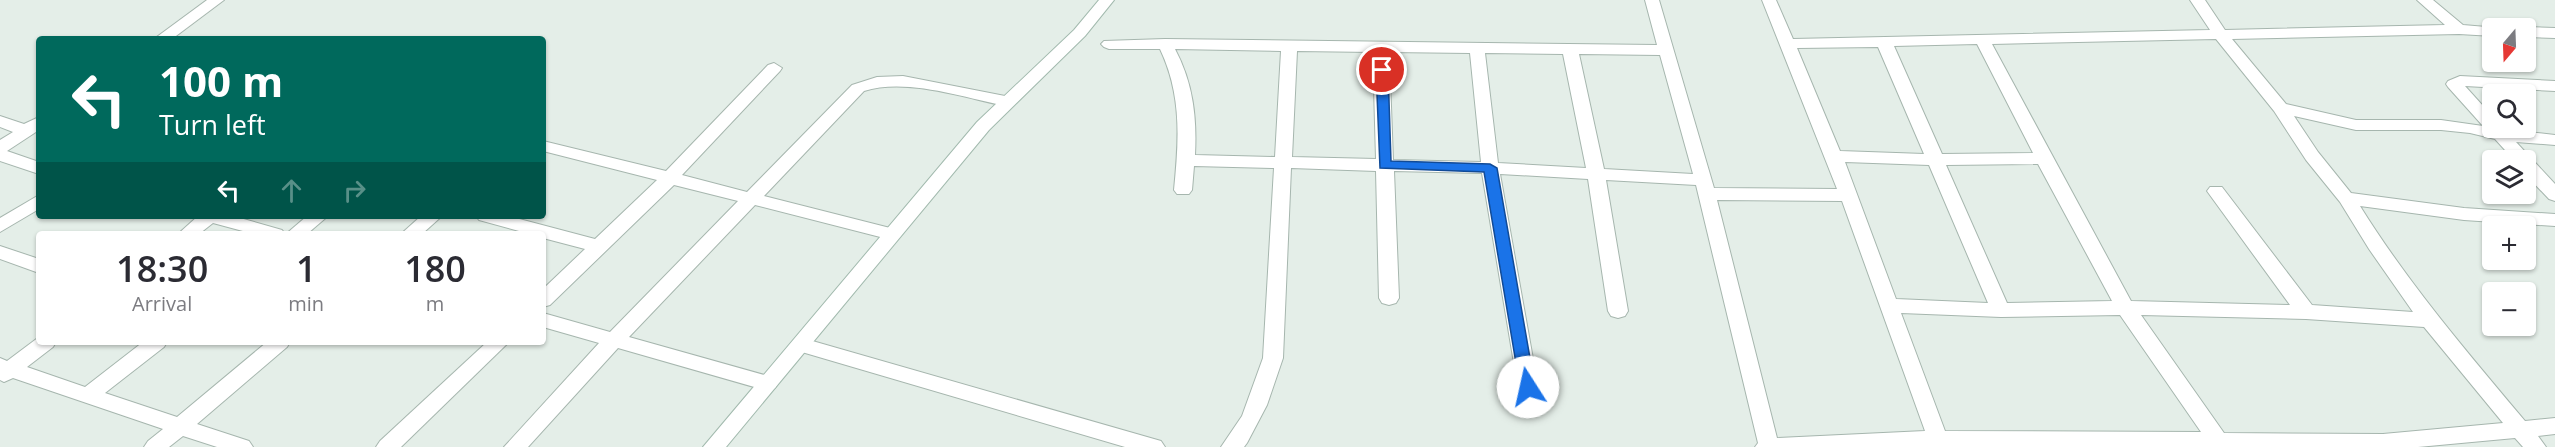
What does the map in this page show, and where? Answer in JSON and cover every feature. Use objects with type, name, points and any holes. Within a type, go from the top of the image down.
[{"type":"street","points":[[166,36],[217,0]]},
{"type":"street","points":[[714,447],[1005,101],[1084,27],[1107,0]]},
{"type":"street","points":[[1652,0],[1664,50],[1704,187],[1768,447],[1939,443],[2384,445],[2555,426]]},
{"type":"street","points":[[1769,0],[1849,195],[1939,443]]},
{"type":"street","points":[[2197,0],[2222,36],[2280,108],[2312,156],[2346,198],[2375,244],[2429,320],[2535,447]]},
{"type":"street","points":[[2424,0],[2459,29]]},
{"type":"street","points":[[1787,44],[2459,29],[2482,30]]},
{"type":"street","points":[[2536,32],[2555,33]]},
{"type":"street","points":[[1982,40],[2125,308],[2221,444]]},
{"type":"street","points":[[1884,42],[2001,310]]},
{"type":"street","points":[[1109,44],[1664,50]]},
{"type":"street","points":[[1166,44],[1176,64],[1189,116],[1183,190]]},
{"type":"street","points":[[1232,447],[1242,436],[1260,399],[1273,358],[1289,46]]},
{"type":"street","points":[[1381,46],[1389,298]]},
{"type":"street","points":[[1477,48],[1490,168],[1528,387]]},
{"type":"street","points":[[1570,50],[1596,174],[1618,311]]},
{"type":"street","points":[[546,297],[669,179],[774,69]]},
{"type":"street","points":[[515,447],[613,341],[858,88],[877,82],[903,81],[1005,101]]},
{"type":"street","points":[[2482,115],[2454,84],[2460,81],[2517,84]]},
{"type":"street","points":[[2536,85],[2555,86]]},
{"type":"street","points":[[2280,108],[2356,125],[2441,125],[2482,131]]},
{"type":"street","points":[[0,121],[32,126]]},
{"type":"street","points":[[0,148],[32,126]]},
{"type":"street","points":[[2503,138],[2514,150]]},
{"type":"street","points":[[2533,138],[2555,140]]},
{"type":"street","points":[[546,147],[892,234]]},
{"type":"street","points":[[0,155],[36,167]]},
{"type":"street","points":[[1834,156],[1935,160],[2044,158]]},
{"type":"street","points":[[1186,160],[1490,168],[1596,174],[1704,187],[1849,195]]},
{"type":"street","points":[[2536,174],[2555,195]]},
{"type":"street","points":[[2216,191],[2306,312]]},
{"type":"street","points":[[2346,198],[2464,214],[2555,220]]},
{"type":"street","points":[[0,226],[36,203]]},
{"type":"street","points":[[191,231],[206,219]]},
{"type":"street","points":[[221,219],[265,231]]},
{"type":"street","points":[[299,231],[315,219]]},
{"type":"street","points":[[415,231],[429,219]]},
{"type":"street","points":[[496,219],[542,231]]},
{"type":"street","points":[[546,232],[598,246]]},
{"type":"street","points":[[0,252],[36,265]]},
{"type":"street","points":[[1890,306],[2001,310],[2125,308],[2306,312],[2429,320]]},
{"type":"street","points":[[546,321],[768,383]]},
{"type":"street","points":[[4,371],[42,345]]},
{"type":"street","points":[[89,395],[153,345]]},
{"type":"street","points":[[155,447],[276,345]]},
{"type":"street","points":[[387,447],[496,345]]},
{"type":"street","points":[[802,345],[1098,440],[1154,447]]},
{"type":"street","points":[[4,371],[89,395],[242,447]]},
{"type":"route","points":[[1382,70],[1385,165],[1490,168],[1528,387]]}]
